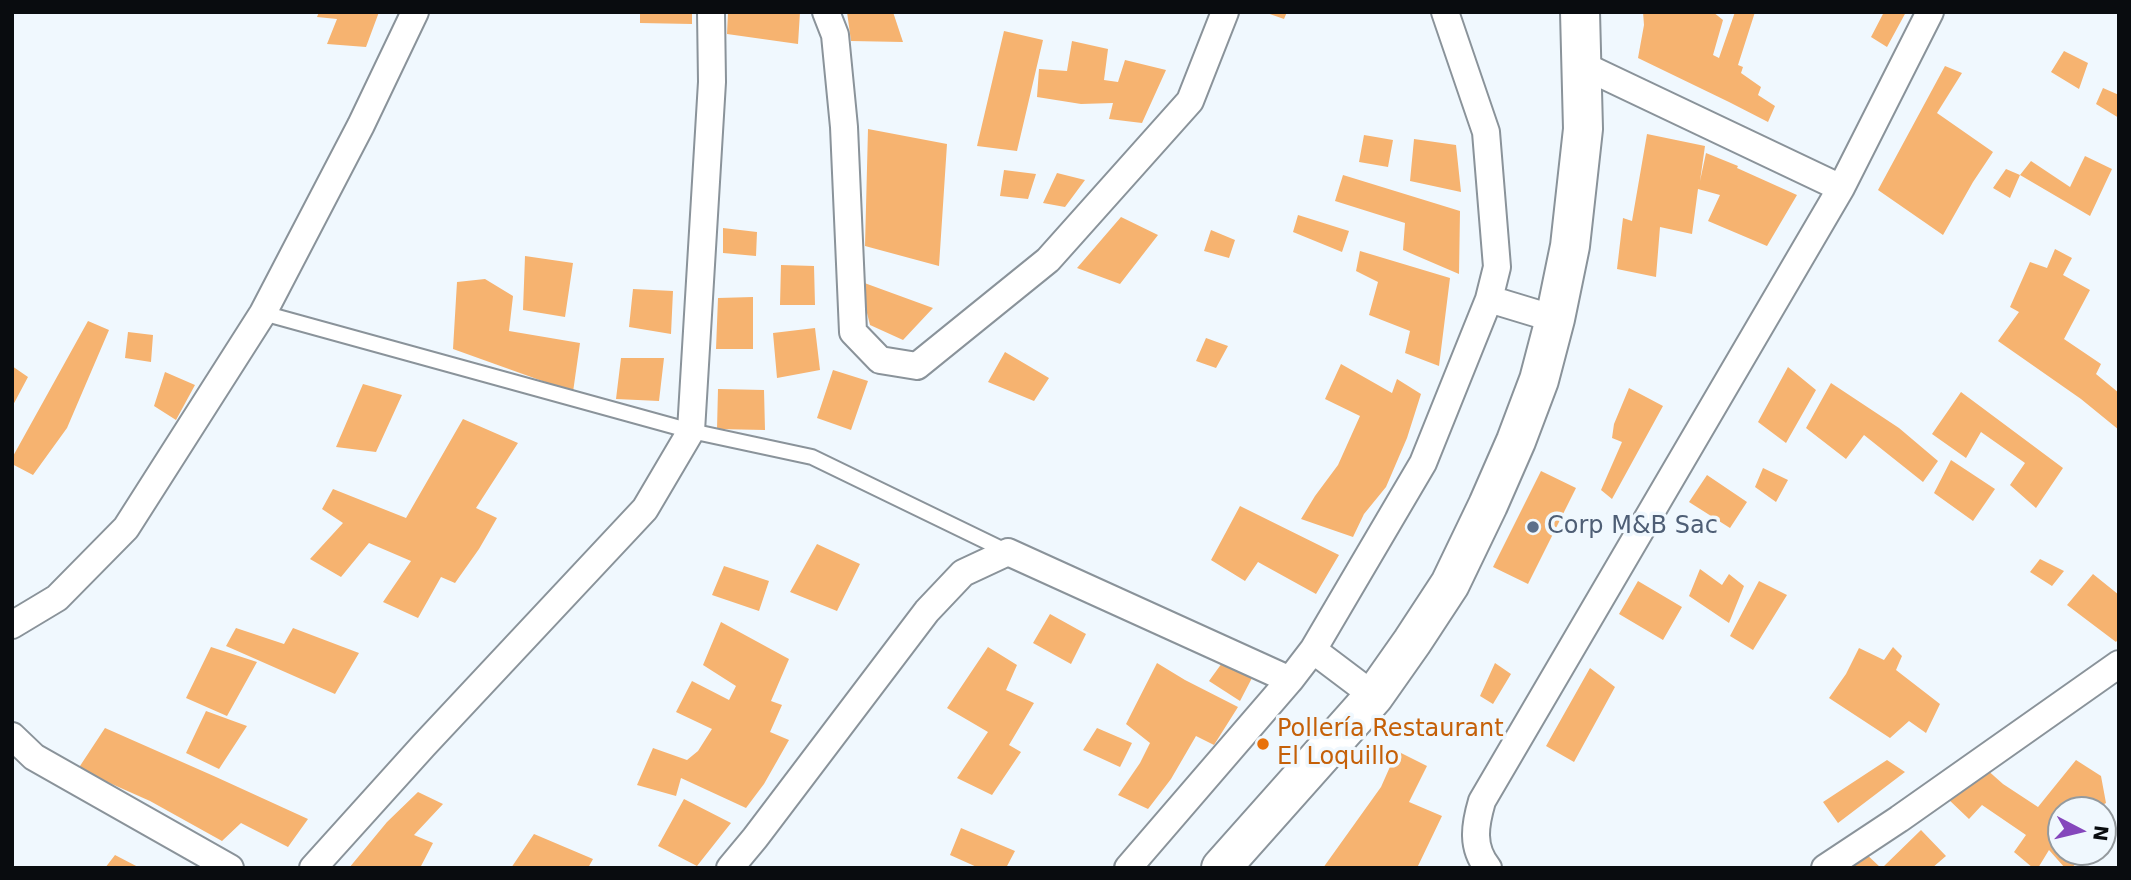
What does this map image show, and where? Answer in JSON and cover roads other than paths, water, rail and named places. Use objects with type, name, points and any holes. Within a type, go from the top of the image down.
[{"type":"highway","points":[[1221,868],[1374,696],[1450,584],[1488,505],[1539,380],[1570,246],[1583,129],[1580,12]]},
{"type":"street","points":[[12,625],[57,598],[126,528],[263,313],[415,12]]},
{"type":"street","points":[[313,868],[645,509],[691,431],[712,82],[711,12]]},
{"type":"street","points":[[826,12],[835,34],[844,127],[853,332],[880,360],[917,366],[1048,260],[1190,101],[1225,12]]},
{"type":"street","points":[[1128,868],[1313,650],[1423,463],[1489,299],[1497,267],[1486,132],[1445,12]]},
{"type":"street","points":[[1488,868],[1478,846],[1475,825],[1482,801],[1841,188],[1930,12]]},
{"type":"street","points":[[1582,65],[1841,188]]},
{"type":"street","points":[[1489,299],[1555,319]]},
{"type":"street","points":[[730,868],[927,611],[963,573],[1008,552],[1290,680]]},
{"type":"street","points":[[1313,650],[1374,696]]},
{"type":"street","points":[[1825,868],[2119,664]]},
{"type":"street","points":[[12,736],[34,757],[230,868]]},
{"type":"lane","points":[[263,313],[691,431],[812,457],[1008,552]]},
{"type":"place","name":"Corp M&B Sac","points":[[1533,527]]},
{"type":"place","name":"Pollería Restaurant El Loquillo","points":[[1263,744]]}]
